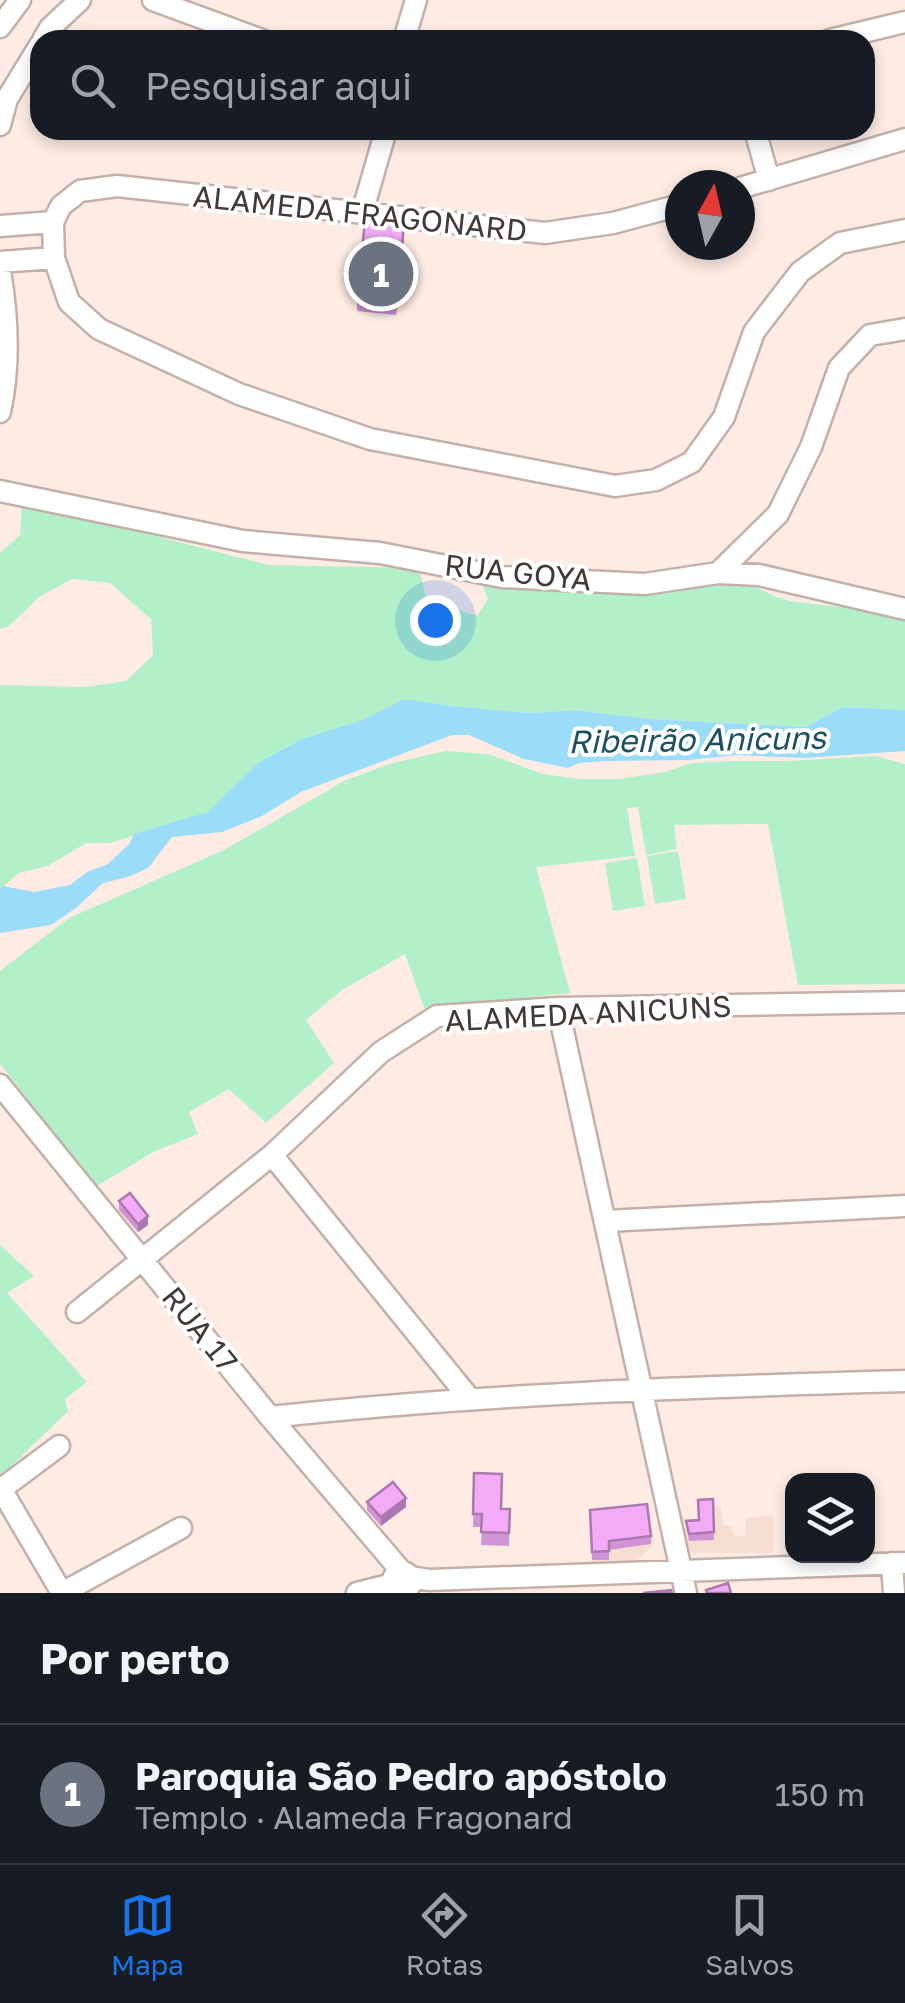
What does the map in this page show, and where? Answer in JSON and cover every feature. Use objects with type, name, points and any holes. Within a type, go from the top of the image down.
[{"type":"street","points":[[0,27],[20,0]]},
{"type":"street","points":[[49,30],[80,0]]},
{"type":"street","points":[[153,0],[235,30]]},
{"type":"street","points":[[407,30],[416,0]]},
{"type":"street","points":[[872,30],[905,22]]},
{"type":"street","points":[[0,125],[3,98],[30,60]]},
{"type":"street","points":[[755,184],[905,138]]},
{"type":"street","points":[[362,213],[383,140]]},
{"type":"street","points":[[758,140],[769,180]]},
{"type":"street","name":"ALAMEDA FRAGONARD","points":[[54,222],[60,206],[80,191],[117,186],[544,233],[614,223],[665,209]]},
{"type":"street","points":[[0,226],[54,222],[54,258],[69,302],[99,329],[239,394],[370,439],[615,486],[656,480],[692,462],[724,417],[754,332],[800,272],[840,243],[905,230]]},
{"type":"street","points":[[0,262],[54,258]]},
{"type":"street","points":[[0,272],[7,365],[0,412]]},
{"type":"street","points":[[718,574],[778,514],[812,446],[839,368],[870,334],[905,329]]},
{"type":"street","name":"RUA GOYA","points":[[0,490],[243,542],[380,552],[502,576],[646,584],[718,574],[759,575],[905,610]]},
{"type":"street","name":"ALAMEDA ANICUNS","points":[[77,1312],[272,1155],[382,1052],[437,1016],[558,1008],[905,1002]]},
{"type":"street","points":[[558,1008],[686,1593]]},
{"type":"street","name":"RUA 17","points":[[0,1084],[403,1582]]},
{"type":"street","points":[[272,1155],[470,1399]]},
{"type":"street","points":[[606,1221],[905,1206]]},
{"type":"street","points":[[270,1417],[643,1389],[905,1381]]},
{"type":"street","points":[[59,1446],[0,1489],[62,1593],[180,1528]]},
{"type":"street","points":[[357,1593],[403,1582],[898,1563],[894,1593]]},
{"type":"shaded area","points":[[697,1506],[721,1506],[723,1525],[731,1526],[734,1537],[745,1535],[746,1518],[773,1515],[773,1553],[693,1553],[683,1543],[682,1527],[698,1525]]},
{"type":"shaded area","points":[[649,1512],[654,1544],[644,1555],[632,1563],[592,1565],[590,1519]]},
{"type":"green space","points":[[22,502],[269,565],[419,568],[426,598],[477,616],[488,599],[479,578],[640,594],[740,583],[791,601],[891,615],[905,619],[905,710],[843,707],[805,727],[650,719],[575,710],[530,713],[404,699],[362,720],[302,739],[259,762],[208,812],[110,843],[86,843],[48,866],[19,873],[0,889],[0,685],[84,687],[126,681],[153,655],[151,619],[110,583],[72,579],[39,597],[8,627],[0,629],[0,553],[20,535]]},
{"type":"green space","points":[[445,751],[488,754],[543,774],[580,779],[619,779],[665,772],[691,763],[733,761],[875,756],[905,764],[905,984],[798,985],[768,824],[674,825],[677,849],[646,855],[638,807],[627,808],[635,856],[536,867],[570,993],[424,1008],[405,954],[342,990],[306,1020],[334,1063],[266,1123],[229,1089],[189,1112],[198,1134],[153,1152],[97,1186],[0,1064],[0,971],[69,918],[224,850],[344,781],[389,764]]},
{"type":"green space","points":[[678,851],[686,899],[655,904],[647,856]]},
{"type":"green space","points":[[637,858],[645,906],[613,911],[605,863]]},
{"type":"green space","points":[[0,1245],[34,1276],[7,1293],[87,1382],[65,1399],[68,1411],[0,1477]]},
{"type":"water","name":"Ribeirão Anicuns","points":[[404,699],[530,713],[575,710],[650,719],[805,727],[843,707],[905,710],[905,751],[805,758],[735,755],[607,761],[568,768],[524,759],[469,735],[452,735],[301,792],[262,816],[222,832],[172,837],[148,868],[103,883],[51,925],[0,933],[3,886],[34,892],[70,885],[87,872],[108,864],[134,834],[208,812],[259,762],[302,739],[362,720]]},
{"type":"building","points":[[365,221],[404,225],[396,302],[357,298]]},
{"type":"building","points":[[130,1193],[148,1216],[138,1224],[119,1201]]},
{"type":"building","points":[[474,1473],[502,1474],[501,1509],[510,1509],[509,1533],[481,1532],[482,1514],[473,1514]]},
{"type":"building","points":[[393,1482],[406,1498],[381,1517],[367,1502]]},
{"type":"building","points":[[713,1499],[714,1532],[689,1534],[686,1521],[699,1520],[698,1500]]},
{"type":"building","points":[[647,1504],[651,1536],[609,1541],[609,1551],[592,1552],[590,1510]]},
{"type":"building","points":[[728,1583],[731,1593],[707,1593],[706,1590]]},
{"type":"place","name":"Paroquia São Pedro apóstolo","points":[[381,274]]}]
